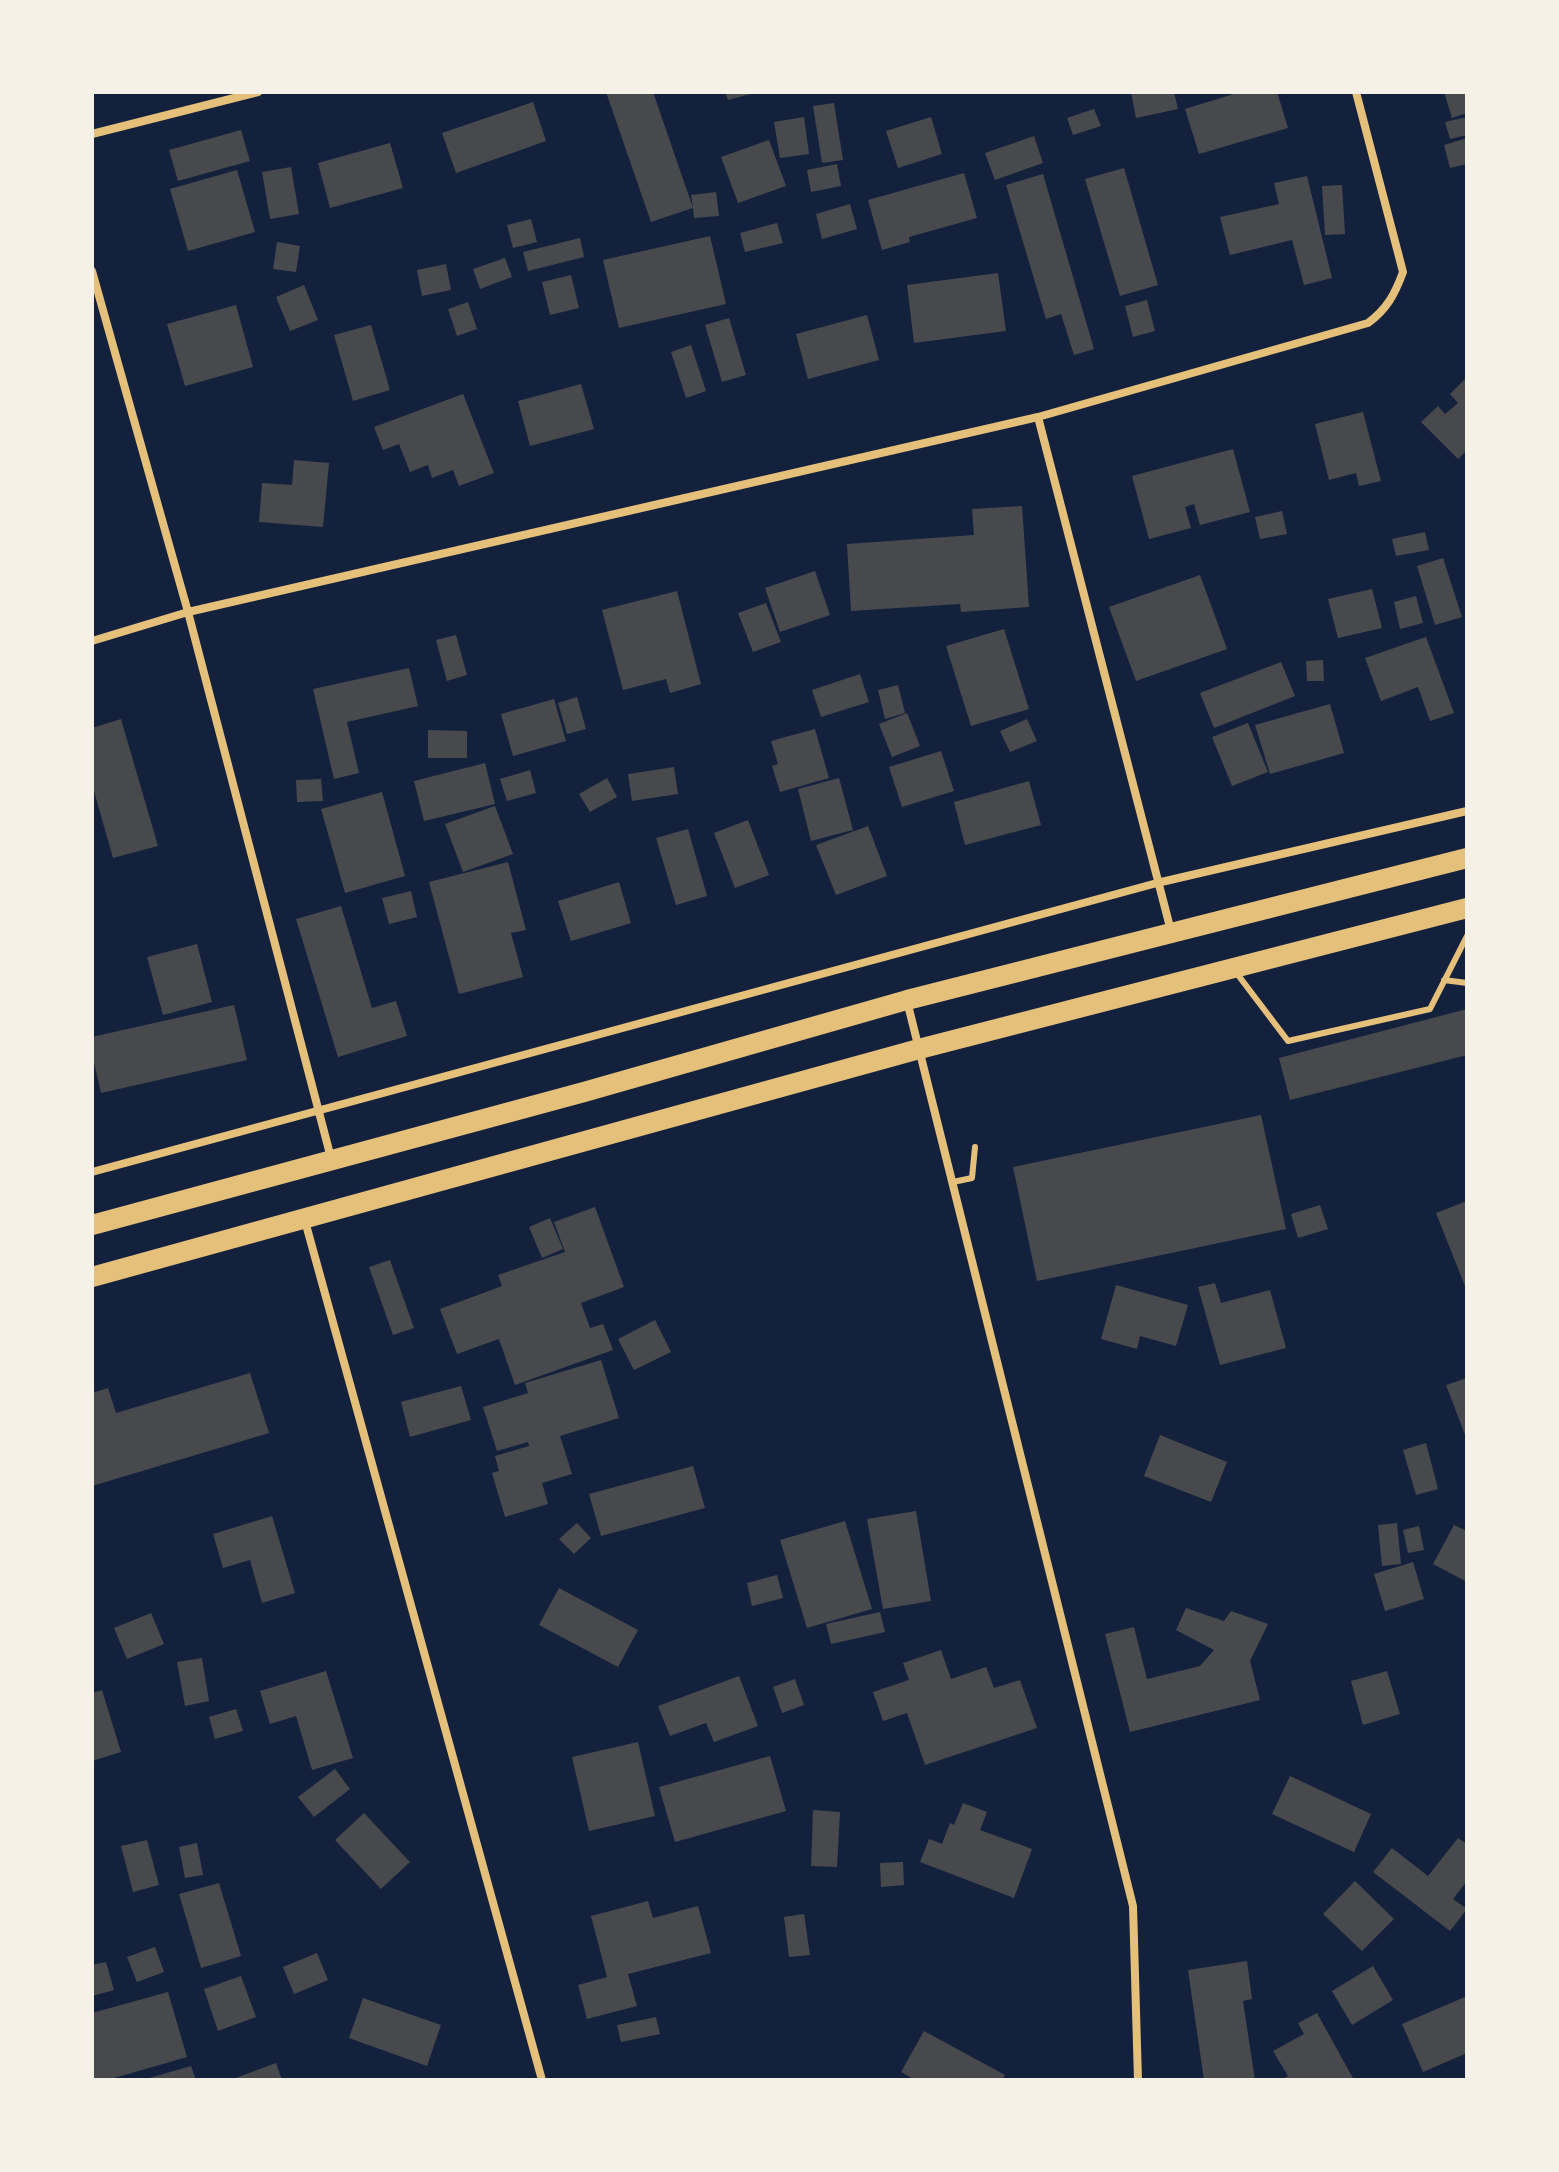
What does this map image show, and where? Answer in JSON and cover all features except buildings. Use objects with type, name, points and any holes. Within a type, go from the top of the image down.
[{"type":"main road","points":[[92,1225],[584,1092],[907,1000],[1467,858]]},
{"type":"main road","points":[[92,1277],[919,1049],[1467,908]]},
{"type":"street","points":[[92,134],[258,92]]},
{"type":"street","points":[[92,641],[188,612],[1038,417],[1368,323],[1383,312],[1395,294],[1403,272],[1356,92]]},
{"type":"street","points":[[92,271],[188,612],[332,1160]]},
{"type":"street","points":[[1038,417],[1171,931]]},
{"type":"street","points":[[92,1172],[1157,883],[1467,811]]},
{"type":"street","points":[[907,1000],[1133,1906],[1138,2080]]},
{"type":"street","points":[[305,1220],[542,2080]]},
{"type":"lane","points":[[1232,967],[1288,1041],[1430,1009],[1467,936]]},
{"type":"lane","points":[[1444,980],[1467,983]]},
{"type":"lane","points":[[953,1182],[972,1178],[975,1147]]}]
